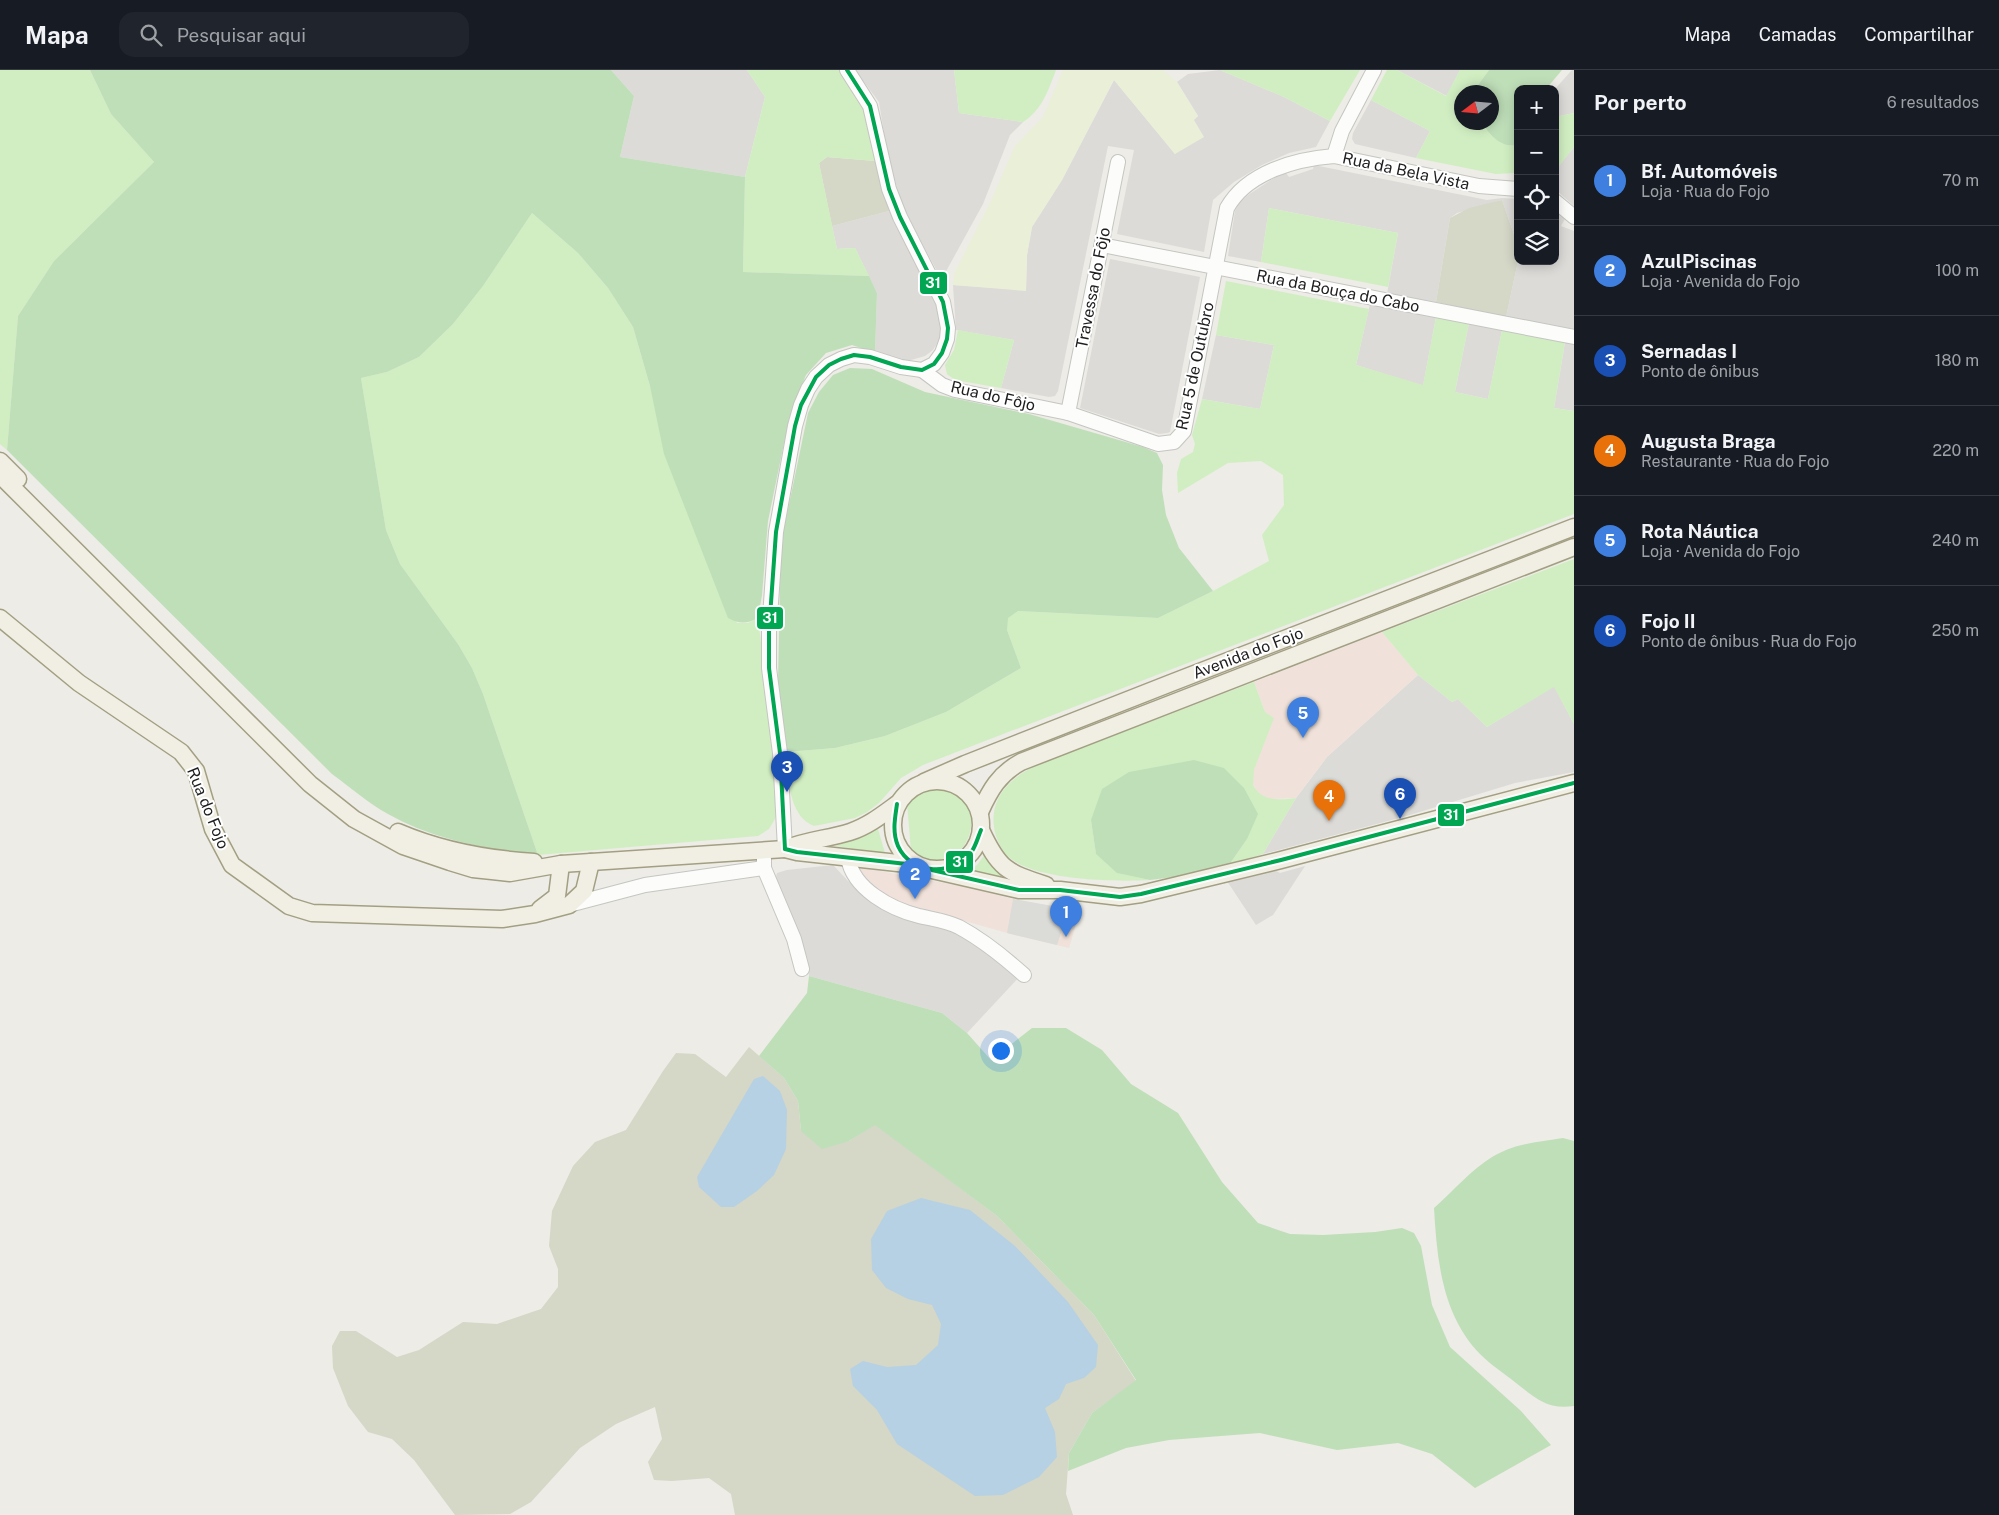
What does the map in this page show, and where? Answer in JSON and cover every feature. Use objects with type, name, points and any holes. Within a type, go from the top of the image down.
[{"type":"main road","points":[[0,461],[305,765],[356,808],[411,838],[488,857],[561,864]]},
{"type":"main road","points":[[0,474],[291,766],[330,801],[354,819],[403,846],[473,869],[510,873],[561,864],[785,849],[916,865],[1019,890],[1060,890],[1120,897],[1272,863],[1574,783]]},
{"type":"main road","name":"Avenida do Fojo","points":[[785,849],[806,841],[857,829],[874,821],[897,804],[913,787],[965,764],[1574,527]]},
{"type":"main road","name":"Avenida do Fojo","points":[[980,812],[997,781],[1011,768],[1021,762],[1574,547]]},
{"type":"main road","name":"Rua do Fojo","points":[[0,618],[79,683],[181,752],[196,771],[213,830],[232,865],[289,906],[312,913],[502,918],[535,914],[569,904]]},
{"type":"main road","points":[[924,782],[938,781],[951,783],[964,790],[980,812],[981,830],[978,843],[965,860],[946,869],[932,870]]},
{"type":"main road","points":[[897,804],[893,817],[892,831],[896,845],[916,865]]},
{"type":"main road","points":[[981,830],[991,852],[1004,868],[1020,877],[1060,890]]},
{"type":"main road","points":[[569,904],[584,891],[591,862]]},
{"type":"main road","points":[[535,914],[557,896],[561,864]]},
{"type":"street","points":[[785,849],[780,753],[769,668],[776,532],[795,426],[808,389],[816,376],[829,365],[854,356],[870,357],[902,367],[922,370],[934,364],[942,353],[947,339],[946,314],[943,302],[903,224],[889,189],[870,106],[862,90],[847,70]]},
{"type":"street","points":[[1334,156],[1342,131],[1374,70]]},
{"type":"street","name":"Rua da Bela Vista","points":[[1216,267],[1227,208],[1239,192],[1270,172],[1292,163],[1311,158],[1334,156],[1479,186],[1514,188]]},
{"type":"street","name":"Travessa do Fôjo","points":[[1068,413],[1118,162]]},
{"type":"street","points":[[1559,205],[1574,217]]},
{"type":"street","name":"Rua da Bouça do Cabo","points":[[1102,245],[1574,337]]},
{"type":"street","name":"Rua 5 de Outubro","points":[[1068,413],[1158,444],[1174,442],[1180,438],[1184,431],[1216,267]]},
{"type":"street","name":"Rua do Fôjo","points":[[922,370],[942,385],[955,390],[1068,413]]},
{"type":"street","points":[[765,851],[764,868],[794,939],[802,969]]},
{"type":"street","points":[[848,858],[856,878],[880,899],[906,912],[957,926],[986,943],[1024,975]]},
{"type":"street","points":[[569,904],[645,885],[764,868]]},
{"type":"shaded area","points":[[611,70],[747,70],[765,97],[745,177],[620,157],[634,96]]},
{"type":"shaded area","points":[[855,70],[954,70],[959,113],[1023,122],[1010,135],[983,204],[944,275],[939,275],[904,210],[888,158],[879,102]]},
{"type":"shaded area","points":[[1063,70],[1163,70],[1177,82],[1198,116],[1194,120],[1204,137],[1175,154],[1114,80],[1062,180],[1032,227],[1027,255],[1026,291],[953,285],[955,272],[990,203],[1015,146],[1043,117]]},
{"type":"shaded area","points":[[1220,70],[1284,97],[1330,121],[1316,147],[1289,153],[1262,165],[1234,182],[1213,200],[1204,252],[1117,234],[1134,150],[1108,146],[1058,391],[1055,396],[1049,397],[1001,388],[1014,340],[956,330],[953,285],[1026,290],[1027,255],[1032,227],[1062,180],[1114,80],[1175,154],[1194,119],[1198,116],[1177,82],[1188,74]]},
{"type":"shaded area","points":[[1397,70],[1460,70],[1447,96]]},
{"type":"shaded area","points":[[1574,70],[1574,113],[1559,116],[1559,85]]},
{"type":"shaded area","points":[[1371,100],[1430,131],[1416,158],[1355,144],[1352,139],[1353,133]]},
{"type":"shaded area","points":[[1574,147],[1574,206],[1559,193],[1559,166]]},
{"type":"shaded area","points":[[827,157],[875,161],[889,211],[832,226],[819,163]]},
{"type":"shaded area","points":[[1314,165],[1487,200],[1514,199],[1514,234],[1502,200],[1457,213],[1450,218],[1436,302],[1387,294],[1398,233],[1269,208],[1261,262],[1228,256],[1235,211],[1239,203],[1277,176],[1286,173],[1289,177],[1313,169]]},
{"type":"shaded area","points":[[1502,200],[1514,234],[1514,265],[1517,265],[1506,317],[1436,302],[1450,218],[1469,208]]},
{"type":"shaded area","points":[[889,211],[933,292],[938,306],[942,329],[940,339],[933,350],[925,356],[911,360],[897,360],[875,353],[877,293],[855,248],[837,249],[832,226]]},
{"type":"shaded area","points":[[1559,212],[1566,217],[1561,226],[1574,231],[1574,329],[1506,317],[1517,265],[1559,265]]},
{"type":"shaded area","points":[[1110,259],[1200,277],[1170,432],[1159,434],[1080,408]]},
{"type":"shaded area","points":[[1370,304],[1436,317],[1423,386],[1356,365]]},
{"type":"shaded area","points":[[1469,323],[1502,330],[1488,399],[1455,392]]},
{"type":"shaded area","points":[[1216,335],[1274,345],[1260,409],[1202,399]]},
{"type":"shaded area","points":[[1565,342],[1574,344],[1574,411],[1554,408]]},
{"type":"shaded area","points":[[1382,632],[1418,675],[1328,756],[1296,798],[1268,799],[1259,794],[1253,785],[1252,777],[1265,712],[1254,682]]},
{"type":"shaded area","points":[[1418,675],[1452,702],[1458,699],[1487,727],[1554,686],[1574,724],[1574,772],[1515,783],[1403,817],[1263,854],[1296,798],[1328,756]]},
{"type":"shaded area","points":[[1328,756],[1345,779],[1345,801],[1337,803],[1339,810],[1304,820],[1289,811]]},
{"type":"shaded area","points":[[833,865],[848,881],[882,903],[948,925],[1020,976],[967,1033],[942,1013],[809,976],[808,960],[776,877],[777,873],[787,870]]},
{"type":"shaded area","points":[[1305,866],[1273,915],[1256,925],[1227,881],[1273,869],[1280,873]]},
{"type":"shaded area","points":[[859,867],[1080,911],[1069,948],[1007,933],[894,901],[875,889],[864,877]]},
{"type":"shaded area","points":[[1013,899],[1080,911],[1074,930],[1063,927],[1057,945],[1007,933]]},
{"type":"shaded area","points":[[749,1047],[784,1078],[798,1101],[801,1131],[849,1141],[875,1124],[997,1216],[1094,1315],[1136,1381],[1092,1413],[1069,1453],[1066,1494],[1073,1515],[735,1515],[731,1494],[709,1478],[672,1481],[654,1480],[648,1462],[662,1439],[655,1407],[616,1424],[580,1448],[531,1502],[510,1514],[455,1515],[414,1460],[392,1439],[368,1432],[348,1406],[333,1368],[332,1346],[340,1331],[356,1331],[397,1357],[419,1350],[463,1322],[497,1324],[541,1309],[558,1287],[558,1269],[549,1246],[552,1211],[573,1166],[595,1142],[626,1130],[676,1053],[695,1054],[726,1077]]},
{"type":"green space","points":[[0,70],[90,70],[111,114],[154,162],[54,261],[18,316],[7,450],[0,444]]},
{"type":"green space","points":[[90,70],[611,70],[634,96],[620,157],[745,177],[743,272],[869,276],[877,293],[875,353],[852,345],[826,353],[806,375],[789,419],[768,521],[762,595],[758,618],[746,622],[728,618],[664,454],[650,386],[633,327],[608,288],[578,253],[532,213],[483,286],[453,324],[419,357],[387,372],[361,378],[386,530],[400,564],[458,644],[472,668],[483,694],[538,855],[500,850],[442,837],[406,823],[366,800],[332,774],[7,450],[18,316],[54,261],[154,162],[111,114]]},
{"type":"green space","points":[[747,70],[840,70],[863,103],[875,161],[827,157],[819,163],[837,249],[855,248],[869,276],[743,272],[745,177],[765,97]]},
{"type":"green space","points":[[954,70],[1056,70],[1040,106],[1023,122],[959,113]]},
{"type":"green space","points":[[1220,70],[1360,70],[1330,121],[1284,97]]},
{"type":"green space","points":[[1387,70],[1397,70],[1446,96],[1460,70],[1489,70],[1478,85],[1454,85],[1454,130],[1488,130],[1501,143],[1514,145],[1514,173],[1496,174],[1416,158],[1430,131],[1371,100]]},
{"type":"green space","points":[[1489,70],[1562,70],[1549,85],[1514,85],[1514,145],[1501,143],[1488,130],[1499,130],[1499,85],[1478,85]]},
{"type":"green space","points":[[1574,113],[1574,147],[1559,166],[1559,130],[1559,116]]},
{"type":"green space","points":[[1269,208],[1398,233],[1388,287],[1261,262]]},
{"type":"green space","points":[[532,213],[578,253],[608,288],[633,327],[650,386],[737,623],[748,623],[758,618],[777,803],[775,819],[769,829],[758,836],[538,855],[483,694],[472,668],[458,644],[400,564],[386,530],[361,378],[387,372],[419,357],[453,324],[483,286]]},
{"type":"green space","points":[[1226,281],[1369,309],[1356,365],[1423,385],[1436,317],[1469,323],[1455,392],[1488,399],[1502,330],[1565,342],[1554,408],[1574,411],[1574,514],[923,765],[901,778],[879,803],[855,818],[814,826],[805,821],[794,805],[789,783],[786,752],[835,748],[885,736],[946,712],[1021,668],[1007,630],[1007,618],[1018,611],[1158,618],[1269,561],[1262,535],[1284,505],[1283,475],[1261,461],[1228,463],[1178,493],[1177,473],[1181,459],[1193,452],[1195,444],[1192,435],[1202,399],[1260,409],[1274,345],[1216,335]]},
{"type":"green space","points":[[958,330],[1014,340],[1001,388],[955,380],[947,374],[945,365],[954,350]]},
{"type":"green space","points":[[850,368],[872,369],[925,392],[1029,414],[1143,447],[1157,453],[1163,465],[1162,490],[1166,515],[1179,548],[1213,591],[1158,618],[1018,611],[1008,618],[1007,630],[1021,668],[946,712],[885,736],[835,748],[786,752],[778,683],[781,543],[808,413],[819,392],[833,375]]},
{"type":"green space","points":[[1574,559],[1574,724],[1554,687],[1487,727],[1458,699],[1452,702],[1418,675],[1382,632]]},
{"type":"green space","points":[[1254,682],[1265,712],[1274,718],[1254,770],[1253,785],[1261,794],[1272,799],[1296,798],[1263,854],[1229,865],[1247,839],[1091,820],[1096,854],[1118,873],[1150,880],[1095,880],[1051,874],[1031,869],[1015,862],[1004,852],[996,836],[994,810],[1001,793],[1027,770],[1053,758]]},
{"type":"green space","points":[[1194,760],[1224,768],[1244,788],[1258,814],[1247,839],[1229,865],[1190,875],[1150,880],[1117,873],[1096,854],[1091,820],[1102,789],[1129,772]]},
{"type":"green space","points":[[935,788],[956,794],[967,806],[971,822],[968,837],[960,850],[947,859],[930,860],[911,851],[907,803],[922,792]]},
{"type":"green space","points":[[878,829],[885,853],[835,846],[860,838]]},
{"type":"green space","points":[[985,854],[1017,882],[968,873]]},
{"type":"green space","points":[[809,976],[942,1013],[967,1033],[991,1060],[1032,1028],[1066,1028],[1102,1050],[1131,1084],[1178,1113],[1222,1182],[1258,1223],[1290,1234],[1323,1235],[1375,1232],[1402,1228],[1414,1233],[1421,1246],[1432,1305],[1450,1347],[1521,1411],[1551,1445],[1475,1488],[1432,1454],[1398,1443],[1337,1450],[1260,1433],[1169,1440],[1126,1448],[1068,1471],[1069,1453],[1092,1413],[1136,1380],[1094,1315],[997,1216],[875,1125],[849,1141],[822,1149],[801,1131],[798,1101],[784,1078],[759,1056],[807,993]]},
{"type":"green space","points":[[1563,1138],[1574,1141],[1574,1406],[1565,1407],[1542,1402],[1536,1398],[1489,1362],[1467,1339],[1457,1322],[1444,1286],[1437,1247],[1434,1208],[1477,1168],[1496,1155],[1534,1142]]},
{"type":"water","points":[[763,1076],[780,1091],[787,1110],[786,1149],[774,1175],[757,1191],[734,1207],[721,1207],[699,1187],[697,1177],[754,1079]]},
{"type":"water","points":[[921,1198],[970,1210],[1015,1246],[1068,1302],[1098,1345],[1096,1367],[1084,1378],[1066,1384],[1059,1399],[1045,1408],[1055,1432],[1057,1457],[1039,1477],[1003,1495],[975,1496],[897,1444],[877,1410],[853,1386],[850,1369],[863,1361],[887,1367],[916,1365],[938,1345],[941,1324],[932,1305],[908,1299],[886,1288],[872,1270],[871,1239],[887,1211]]},
{"type":"transit line","name":"31","points":[[785,849],[780,753],[769,668],[769,631],[776,532],[795,426],[801,405],[816,377],[829,365],[841,359],[854,355],[870,357],[901,367],[922,370],[934,364],[942,353],[947,339],[948,328],[943,302],[900,217],[889,189],[870,106],[847,70]]},
{"type":"transit line","name":"31","points":[[932,870],[1019,890],[1060,890],[1120,897],[1141,894],[1281,860],[1574,783]]},
{"type":"transit line","name":"31","points":[[897,804],[895,820],[896,841],[904,856],[922,867],[933,869],[955,865],[972,851],[981,830]]},
{"type":"transit line","name":"31","points":[[785,849],[797,852],[916,865]]},
{"type":"place","name":"Rota Náutica","points":[[1303,738]]},
{"type":"place","name":"Sernadas I","points":[[787,792]]},
{"type":"place","name":"Fojo II","points":[[1400,819]]},
{"type":"place","name":"Augusta Braga","points":[[1329,821]]},
{"type":"place","name":"AzulPiscinas","points":[[915,899]]},
{"type":"place","name":"Bf. Automóveis","points":[[1066,937]]}]
